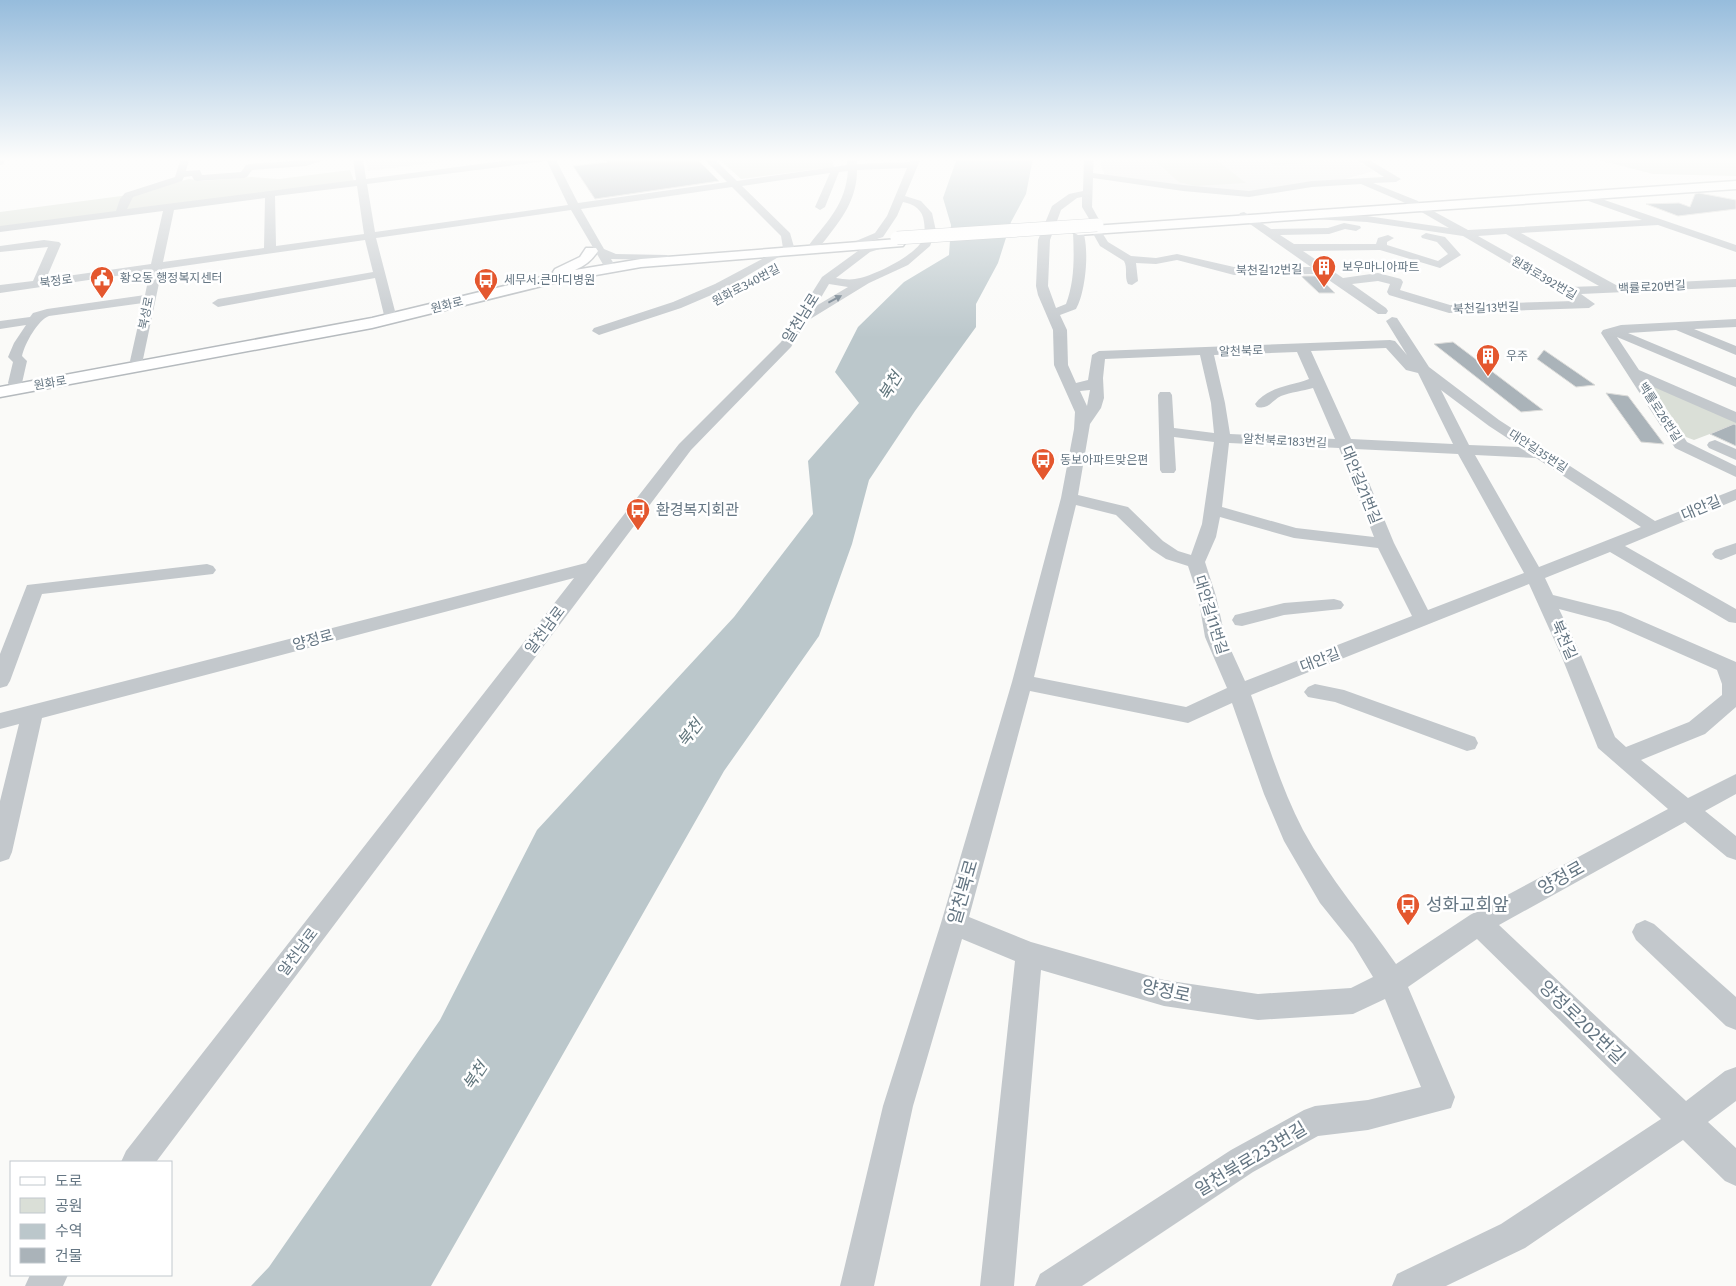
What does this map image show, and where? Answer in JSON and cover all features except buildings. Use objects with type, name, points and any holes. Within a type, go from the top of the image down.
[{"type":"main road","points":[[888,240],[1231,218]]},
{"type":"main road","points":[[888,240],[1078,231],[1096,227]]},
{"type":"main road","name":"원화로","points":[[7,385],[390,315],[556,275],[601,262],[811,247],[862,246],[888,240]]},
{"type":"main road","name":"원화로","points":[[0,392],[372,323],[528,285],[601,262],[676,260],[786,249]]},
{"type":"street","points":[[0,229],[86,218]]},
{"type":"street","name":"북성로","points":[[137,361],[166,218]]},
{"type":"street","points":[[270,218],[270,251]]},
{"type":"street","points":[[367,218],[390,315]]},
{"type":"street","name":"북정로","points":[[0,289],[500,218]]},
{"type":"street","points":[[582,218],[601,262]]},
{"type":"street","points":[[599,331],[677,305],[719,287],[786,249],[786,235],[769,218]]},
{"type":"street","name":"원화로340번길","points":[[780,268],[811,247],[836,218]]},
{"type":"street","points":[[888,240],[892,218]]},
{"type":"street","name":"알천남로","points":[[138,1161],[685,446],[773,360],[803,319],[826,280],[848,283],[869,280],[909,259],[927,243],[930,226],[928,218]]},
{"type":"street","points":[[1052,218],[1044,240],[1042,286],[1061,304]]},
{"type":"street","points":[[1093,218],[1104,244],[1128,259],[1132,265],[1132,281]]},
{"type":"street","name":"북천길","points":[[1248,218],[1343,282],[1387,316],[1424,370],[1464,450],[1534,575],[1571,655],[1606,742],[1736,850]]},
{"type":"street","points":[[1367,218],[1383,232]]},
{"type":"street","points":[[1291,248],[1328,246],[1380,247],[1440,265],[1455,255],[1441,239],[1419,226],[1378,218]]},
{"type":"street","name":"원화로392번길","points":[[1447,218],[1468,233],[1589,304]]},
{"type":"street","points":[[1648,218],[1736,249]]},
{"type":"street","points":[[64,232],[72,220]]},
{"type":"street","points":[[1268,232],[1302,233],[1329,231],[1344,226],[1395,235],[1468,233],[1659,222]]},
{"type":"street","points":[[1508,230],[1614,289]]},
{"type":"street","name":"알천북로","points":[[857,1286],[898,1106],[954,923],[1022,682],[1069,498],[1082,423],[1082,412],[1062,365],[1060,330],[1061,304],[1077,291],[1080,263],[1078,231]]},
{"type":"street","points":[[1380,247],[1382,240],[1395,235]]},
{"type":"street","points":[[0,249],[44,243],[55,244],[38,284]]},
{"type":"street","points":[[826,280],[862,246]]},
{"type":"street","name":"북천길12번길","points":[[1128,259],[1156,261],[1169,258],[1184,258],[1234,271],[1323,270]]},
{"type":"street","points":[[218,303],[380,274]]},
{"type":"street","name":"북천길13번길","points":[[1343,282],[1378,277],[1398,282],[1393,292],[1449,309],[1589,304]]},
{"type":"street","points":[[803,319],[869,280]]},
{"type":"street","name":"백률로20번길","points":[[1568,291],[1736,283]]},
{"type":"street","points":[[7,385],[20,361],[15,357],[16,352],[23,337],[38,316],[47,313],[149,298]]},
{"type":"street","name":"원화로340번길","points":[[681,316],[699,309]]},
{"type":"street","points":[[0,325],[34,320]]},
{"type":"street","points":[[1613,330],[1735,323]]},
{"type":"street","points":[[1676,326],[1736,350]]},
{"type":"street","points":[[1613,330],[1736,383]]},
{"type":"street","name":"백률로26번길","points":[[1613,330],[1608,333],[1681,446],[1736,472]]},
{"type":"street","name":"알천북로","points":[[1096,372],[1099,355],[1303,349],[1390,344],[1410,367],[1424,370]]},
{"type":"street","name":"대안길21번길","points":[[1303,349],[1345,444],[1385,543],[1424,620]]},
{"type":"street","name":"대안길11번길","points":[[1206,352],[1217,394],[1222,438],[1218,457],[1213,510],[1206,544],[1196,562],[1207,596],[1215,637],[1239,692]]},
{"type":"street","name":"대안길35번길","points":[[1424,370],[1494,423],[1654,528]]},
{"type":"street","points":[[1068,380],[1096,372],[1098,394],[1094,409],[1082,423]]},
{"type":"street","points":[[1634,373],[1736,418]]},
{"type":"street","points":[[1262,404],[1276,393],[1296,389],[1317,381]]},
{"type":"street","points":[[1165,395],[1168,470]]},
{"type":"street","name":"알천북로183번길","points":[[1167,432],[1222,438],[1464,450]]},
{"type":"street","points":[[1715,445],[1736,455]]},
{"type":"street","points":[[1464,450],[1542,453]]},
{"type":"street","points":[[1069,498],[1122,511],[1157,545],[1172,555],[1196,562]]},
{"type":"street","name":"대안길","points":[[1022,682],[1188,715],[1239,692],[1733,498]]},
{"type":"street","points":[[1213,510],[1261,525],[1310,536],[1385,543]]},
{"type":"street","points":[[1611,545],[1736,617]]},
{"type":"street","name":"양정로","points":[[0,721],[594,567]]},
{"type":"street","points":[[0,681],[34,589],[207,570]]},
{"type":"street","points":[[1546,599],[1614,617],[1731,668],[1733,698],[1720,710],[1697,728],[1624,757]]},
{"type":"street","points":[[1242,620],[1284,609],[1334,605]]},
{"type":"street","points":[[1239,692],[1276,794],[1293,834],[1329,895],[1362,936],[1392,982]]},
{"type":"street","points":[[1315,692],[1338,695],[1466,743]]},
{"type":"street","points":[[0,852],[32,713]]},
{"type":"street","name":"양정로","points":[[954,923],[1029,954],[1164,993],[1258,1007],[1353,1001],[1392,982],[1479,924],[1686,809],[1734,787]]},
{"type":"street","name":"양정로202번길","points":[[1479,924],[1736,1170]]},
{"type":"street","points":[[1645,932],[1736,1016]]},
{"type":"street","points":[[997,1286],[1029,954]]},
{"type":"street","name":"알천북로233번길","points":[[1052,1286],[1242,1161],[1315,1121],[1368,1115],[1440,1097],[1392,982]]},
{"type":"street","points":[[1409,1286],[1513,1236],[1685,1121],[1736,1082]]},
{"type":"street","points":[[42,1286],[50,1276]]},
{"type":"green space","points":[[0,218],[69,218],[0,227]]},
{"type":"green space","points":[[1645,378],[1736,421],[1736,424],[1694,440],[1686,437]]},
{"type":"water","name":"북천","points":[[949,218],[1013,218],[998,263],[976,304],[976,327],[915,411],[869,480],[852,544],[819,636],[724,771],[431,1286],[251,1286],[269,1267],[440,1020],[537,830],[734,617],[813,514],[808,461],[859,403],[835,372],[858,327],[904,282],[949,255],[951,225]]},
{"type":"place","name":"보우마니아파트","points":[[1324,288]]},
{"type":"place","name":"황오동 행정복지센터","points":[[102,299]]},
{"type":"place","name":"세무서.큰마디병원","points":[[486,301]]},
{"type":"place","name":"우주","points":[[1488,377]]},
{"type":"place","name":"동보아파트맞은편","points":[[1043,481]]},
{"type":"place","name":"환경복지회관","points":[[638,531]]},
{"type":"place","name":"성화교회앞","points":[[1408,926]]}]
